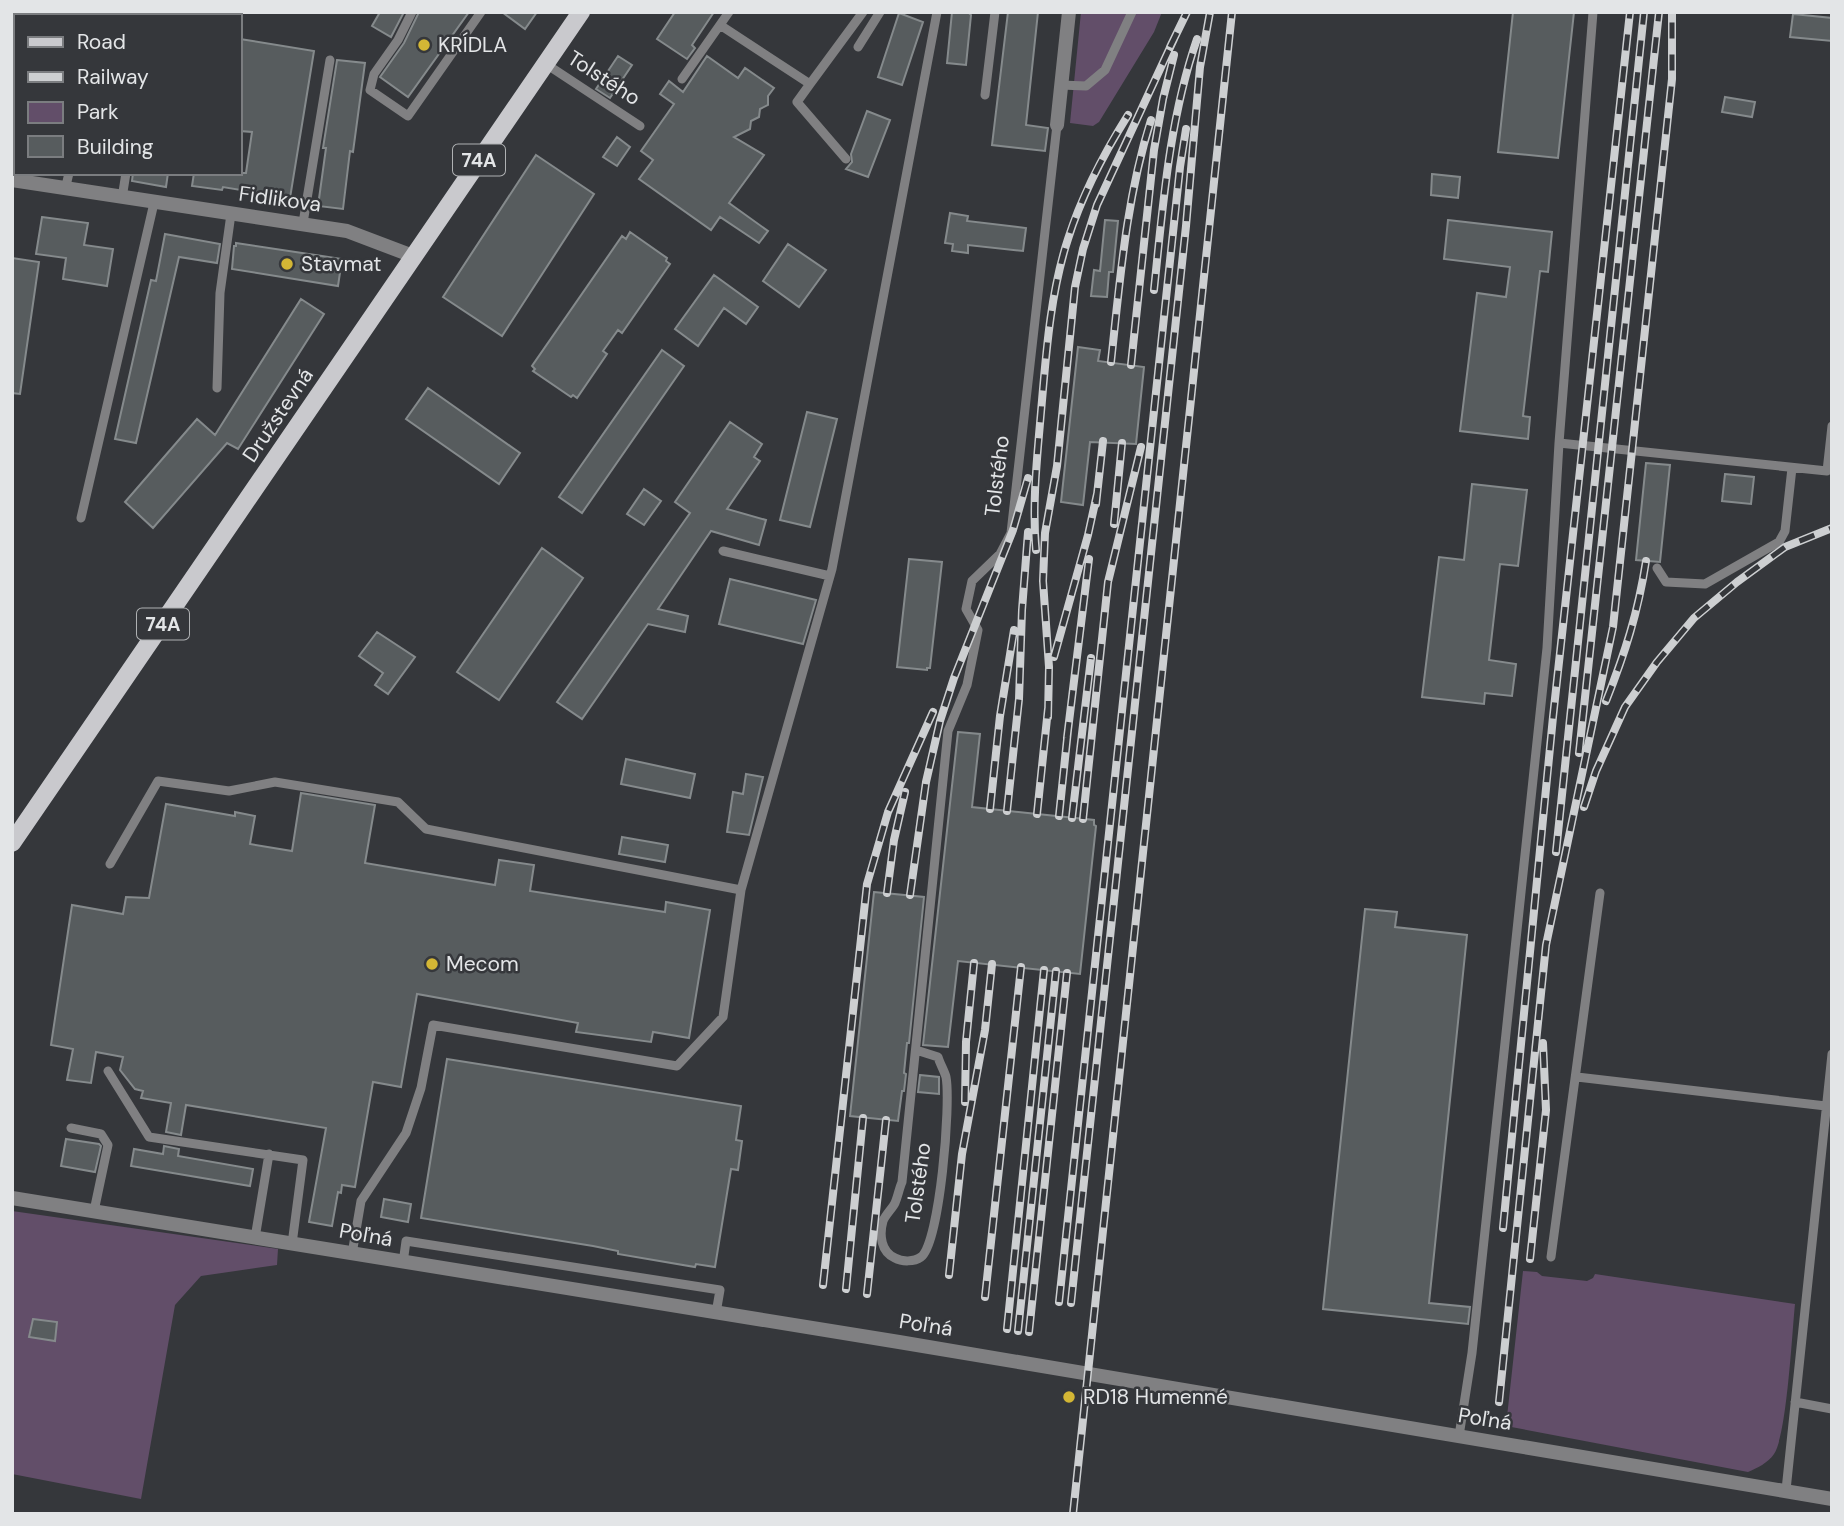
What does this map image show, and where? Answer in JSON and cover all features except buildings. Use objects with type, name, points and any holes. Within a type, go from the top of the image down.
[{"type":"main road","name":"Družstevná","points":[[12,843],[581,12]]},
{"type":"street","name":"Tolstého","points":[[1057,125],[1069,12]]},
{"type":"street","name":"Fidlikova","points":[[12,180],[347,231],[413,256]]},
{"type":"street","name":"Poľná","points":[[12,1198],[1832,1499]]},
{"type":"lane","points":[[412,12],[398,40],[374,74],[370,90],[408,116],[481,12]]},
{"type":"lane","points":[[682,79],[729,12]]},
{"type":"lane","points":[[846,159],[797,102],[863,12]]},
{"type":"lane","points":[[858,47],[880,12]]},
{"type":"lane","points":[[352,1254],[361,1201],[406,1133],[421,1088],[433,1025],[677,1066],[723,1017],[741,890],[830,576],[937,12]]},
{"type":"lane","points":[[985,95],[995,12]]},
{"type":"lane","points":[[1061,85],[1086,86],[1105,70],[1132,12]]},
{"type":"lane","points":[[1459,1436],[1472,1353],[1547,648],[1559,443],[1593,12]]},
{"type":"lane","points":[[720,24],[810,84]]},
{"type":"lane","points":[[303,223],[330,60]]},
{"type":"lane","name":"Tolstého","points":[[546,64],[640,126]]},
{"type":"lane","name":"Tolstého","points":[[916,1050],[938,1057],[946,1076],[948,1110],[940,1191],[930,1243],[920,1257],[906,1261],[894,1258],[884,1251],[881,1238],[883,1221],[895,1202],[902,1182],[948,731],[967,685],[978,629],[966,609],[972,581],[1000,554],[1011,533],[1057,125]]},
{"type":"lane","points":[[65,190],[69,175]]},
{"type":"lane","points":[[122,198],[125,175]]},
{"type":"lane","points":[[80,518],[154,203]]},
{"type":"lane","points":[[217,388],[220,293],[231,214]]},
{"type":"lane","points":[[1559,443],[1829,471],[1832,426]]},
{"type":"lane","points":[[1657,568],[1666,582],[1705,584],[1779,542],[1785,531],[1793,468]]},
{"type":"lane","points":[[723,551],[830,576]]},
{"type":"lane","points":[[110,864],[158,781],[229,791],[275,782],[398,802],[426,829],[741,890]]},
{"type":"lane","points":[[1551,1257],[1601,893]]},
{"type":"lane","points":[[1786,1490],[1832,1054]]},
{"type":"lane","points":[[108,1071],[149,1136],[303,1160],[292,1244]]},
{"type":"lane","points":[[1577,1077],[1826,1106]]},
{"type":"lane","points":[[71,1128],[101,1134],[108,1145],[94,1211]]},
{"type":"lane","points":[[255,1238],[269,1154]]},
{"type":"lane","points":[[403,1263],[406,1241],[720,1290],[716,1313]]},
{"type":"lane","points":[[1795,1402],[1832,1409]]},
{"type":"green space","points":[[1081,12],[1162,12],[1154,32],[1099,122],[1093,126],[1070,123]]},
{"type":"green space","points":[[12,1211],[278,1249],[277,1265],[201,1276],[175,1305],[141,1499],[12,1474]]},
{"type":"green space","points":[[1523,1271],[1587,1281],[1595,1274],[1795,1304],[1786,1406],[1779,1443],[1774,1454],[1766,1463],[1748,1472],[1506,1426]]},
{"type":"railway","points":[[1170,47],[1187,12]]},
{"type":"railway","points":[[1071,1303],[1186,226],[1200,67],[1210,12]]},
{"type":"railway","points":[[1073,1514],[1232,12]]},
{"type":"railway","points":[[1503,1228],[1553,717],[1630,12]]},
{"type":"railway","points":[[1556,852],[1644,12]]},
{"type":"railway","points":[[1579,753],[1659,12]]},
{"type":"railway","points":[[1499,1402],[1546,945],[1613,627],[1672,79],[1672,12]]},
{"type":"railway","points":[[1048,717],[1049,667],[1043,581],[1045,533],[1057,466],[1075,287],[1083,249],[1097,205],[1174,39]]},
{"type":"railway","points":[[1154,290],[1173,132],[1197,39]]},
{"type":"railway","points":[[1131,365],[1154,150],[1174,55]]},
{"type":"railway","points":[[1036,550],[1037,464],[1047,347],[1057,281],[1080,207],[1102,160],[1128,115]]},
{"type":"railway","points":[[1111,362],[1130,210],[1151,120]]},
{"type":"railway","points":[[1059,1302],[1186,129]]},
{"type":"railway","points":[[1096,504],[1103,441]]},
{"type":"railway","points":[[1114,524],[1122,443]]},
{"type":"railway","points":[[1083,819],[1108,582],[1141,447]]},
{"type":"railway","points":[[910,895],[926,782],[940,721],[954,678],[1013,530],[1028,478]]},
{"type":"railway","points":[[1054,657],[1097,494]]},
{"type":"railway","points":[[1584,807],[1596,771],[1625,707],[1657,662],[1694,618],[1785,547],[1832,528]]},
{"type":"railway","points":[[1007,811],[1019,699],[1028,532]]},
{"type":"railway","points":[[1067,738],[1089,559]]},
{"type":"railway","points":[[1606,701],[1630,632],[1646,561]]},
{"type":"railway","points":[[990,809],[1000,716],[1014,630]]},
{"type":"railway","points":[[1072,818],[1091,658]]},
{"type":"railway","points":[[1037,814],[1048,709]]},
{"type":"railway","points":[[823,1285],[867,884],[888,812],[933,712]]},
{"type":"railway","points":[[1059,816],[1068,730]]},
{"type":"railway","points":[[887,893],[894,840],[905,792]]},
{"type":"railway","points":[[965,1102],[966,1042],[974,963]]},
{"type":"railway","points":[[949,1275],[962,1154],[985,1030],[992,964]]},
{"type":"railway","points":[[985,1297],[1021,967]]},
{"type":"railway","points":[[1007,1329],[1044,970]]},
{"type":"railway","points":[[1018,1331],[1056,971]]},
{"type":"railway","points":[[1029,1332],[1067,973]]},
{"type":"railway","points":[[1530,1259],[1546,1110],[1543,1043]]},
{"type":"railway","points":[[846,1289],[863,1118]]},
{"type":"railway","points":[[867,1294],[886,1120]]},
{"type":"place","name":"KRÍDLA","points":[[424,45]]},
{"type":"place","name":"Stavmat","points":[[287,264]]},
{"type":"place","name":"Mecom","points":[[432,964]]},
{"type":"place","name":"RD18 Humenné","points":[[1069,1397]]}]
